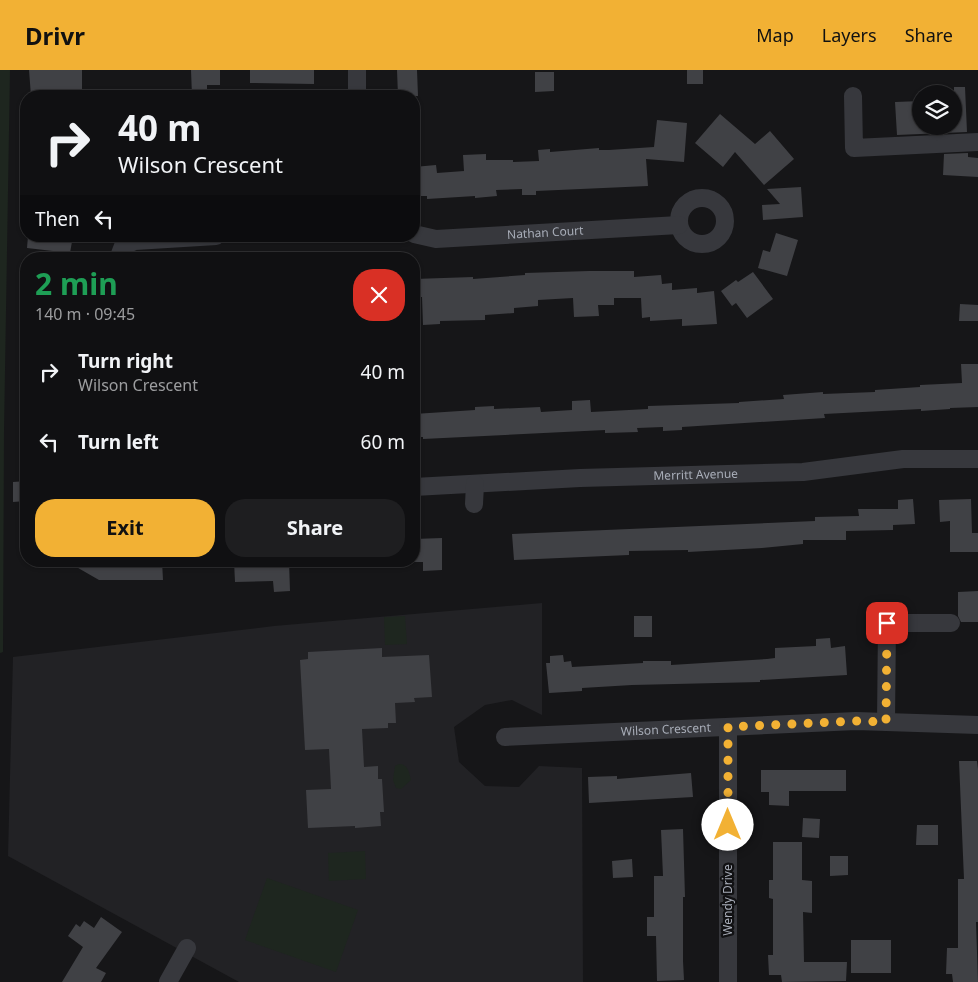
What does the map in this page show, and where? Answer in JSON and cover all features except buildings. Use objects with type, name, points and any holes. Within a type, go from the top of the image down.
[{"type":"street","points":[[356,90],[357,70]]},
{"type":"street","points":[[853,96],[854,148],[978,142]]},
{"type":"street","name":"Nathan Court","points":[[420,235],[436,239],[679,225]]},
{"type":"street","points":[[121,252],[123,246],[131,242]]},
{"type":"street","name":"Merritt Avenue","points":[[420,487],[580,478],[803,472],[902,459],[978,459]]},
{"type":"street","points":[[474,504],[475,484]]},
{"type":"street","points":[[886,722],[887,623],[951,623]]},
{"type":"street","name":"Wilson Crescent","points":[[504,737],[856,721],[978,725]]},
{"type":"street","name":"Wendy Drive","points":[[728,727],[728,982]]},
{"type":"street","points":[[168,982],[187,948]]},
{"type":"shaded area","points":[[0,70],[10,70],[4,431],[3,652],[0,653]]},
{"type":"shaded area","points":[[542,603],[542,715],[512,700],[485,705],[454,727],[459,762],[485,786],[519,787],[539,766],[582,768],[583,982],[239,982],[8,856],[13,657],[274,626]]},
{"type":"shaded area","points":[[405,616],[407,644],[385,645],[384,617]]},
{"type":"shaded area","points":[[399,764],[404,765],[409,771],[411,780],[401,789],[396,788],[393,780],[395,766]]},
{"type":"shaded area","points":[[365,851],[366,879],[329,881],[328,853]]},
{"type":"shaded area","points":[[267,878],[358,910],[336,972],[245,940]]},
{"type":"route","points":[[728,825],[728,727],[856,721],[886,722],[887,623]]}]
